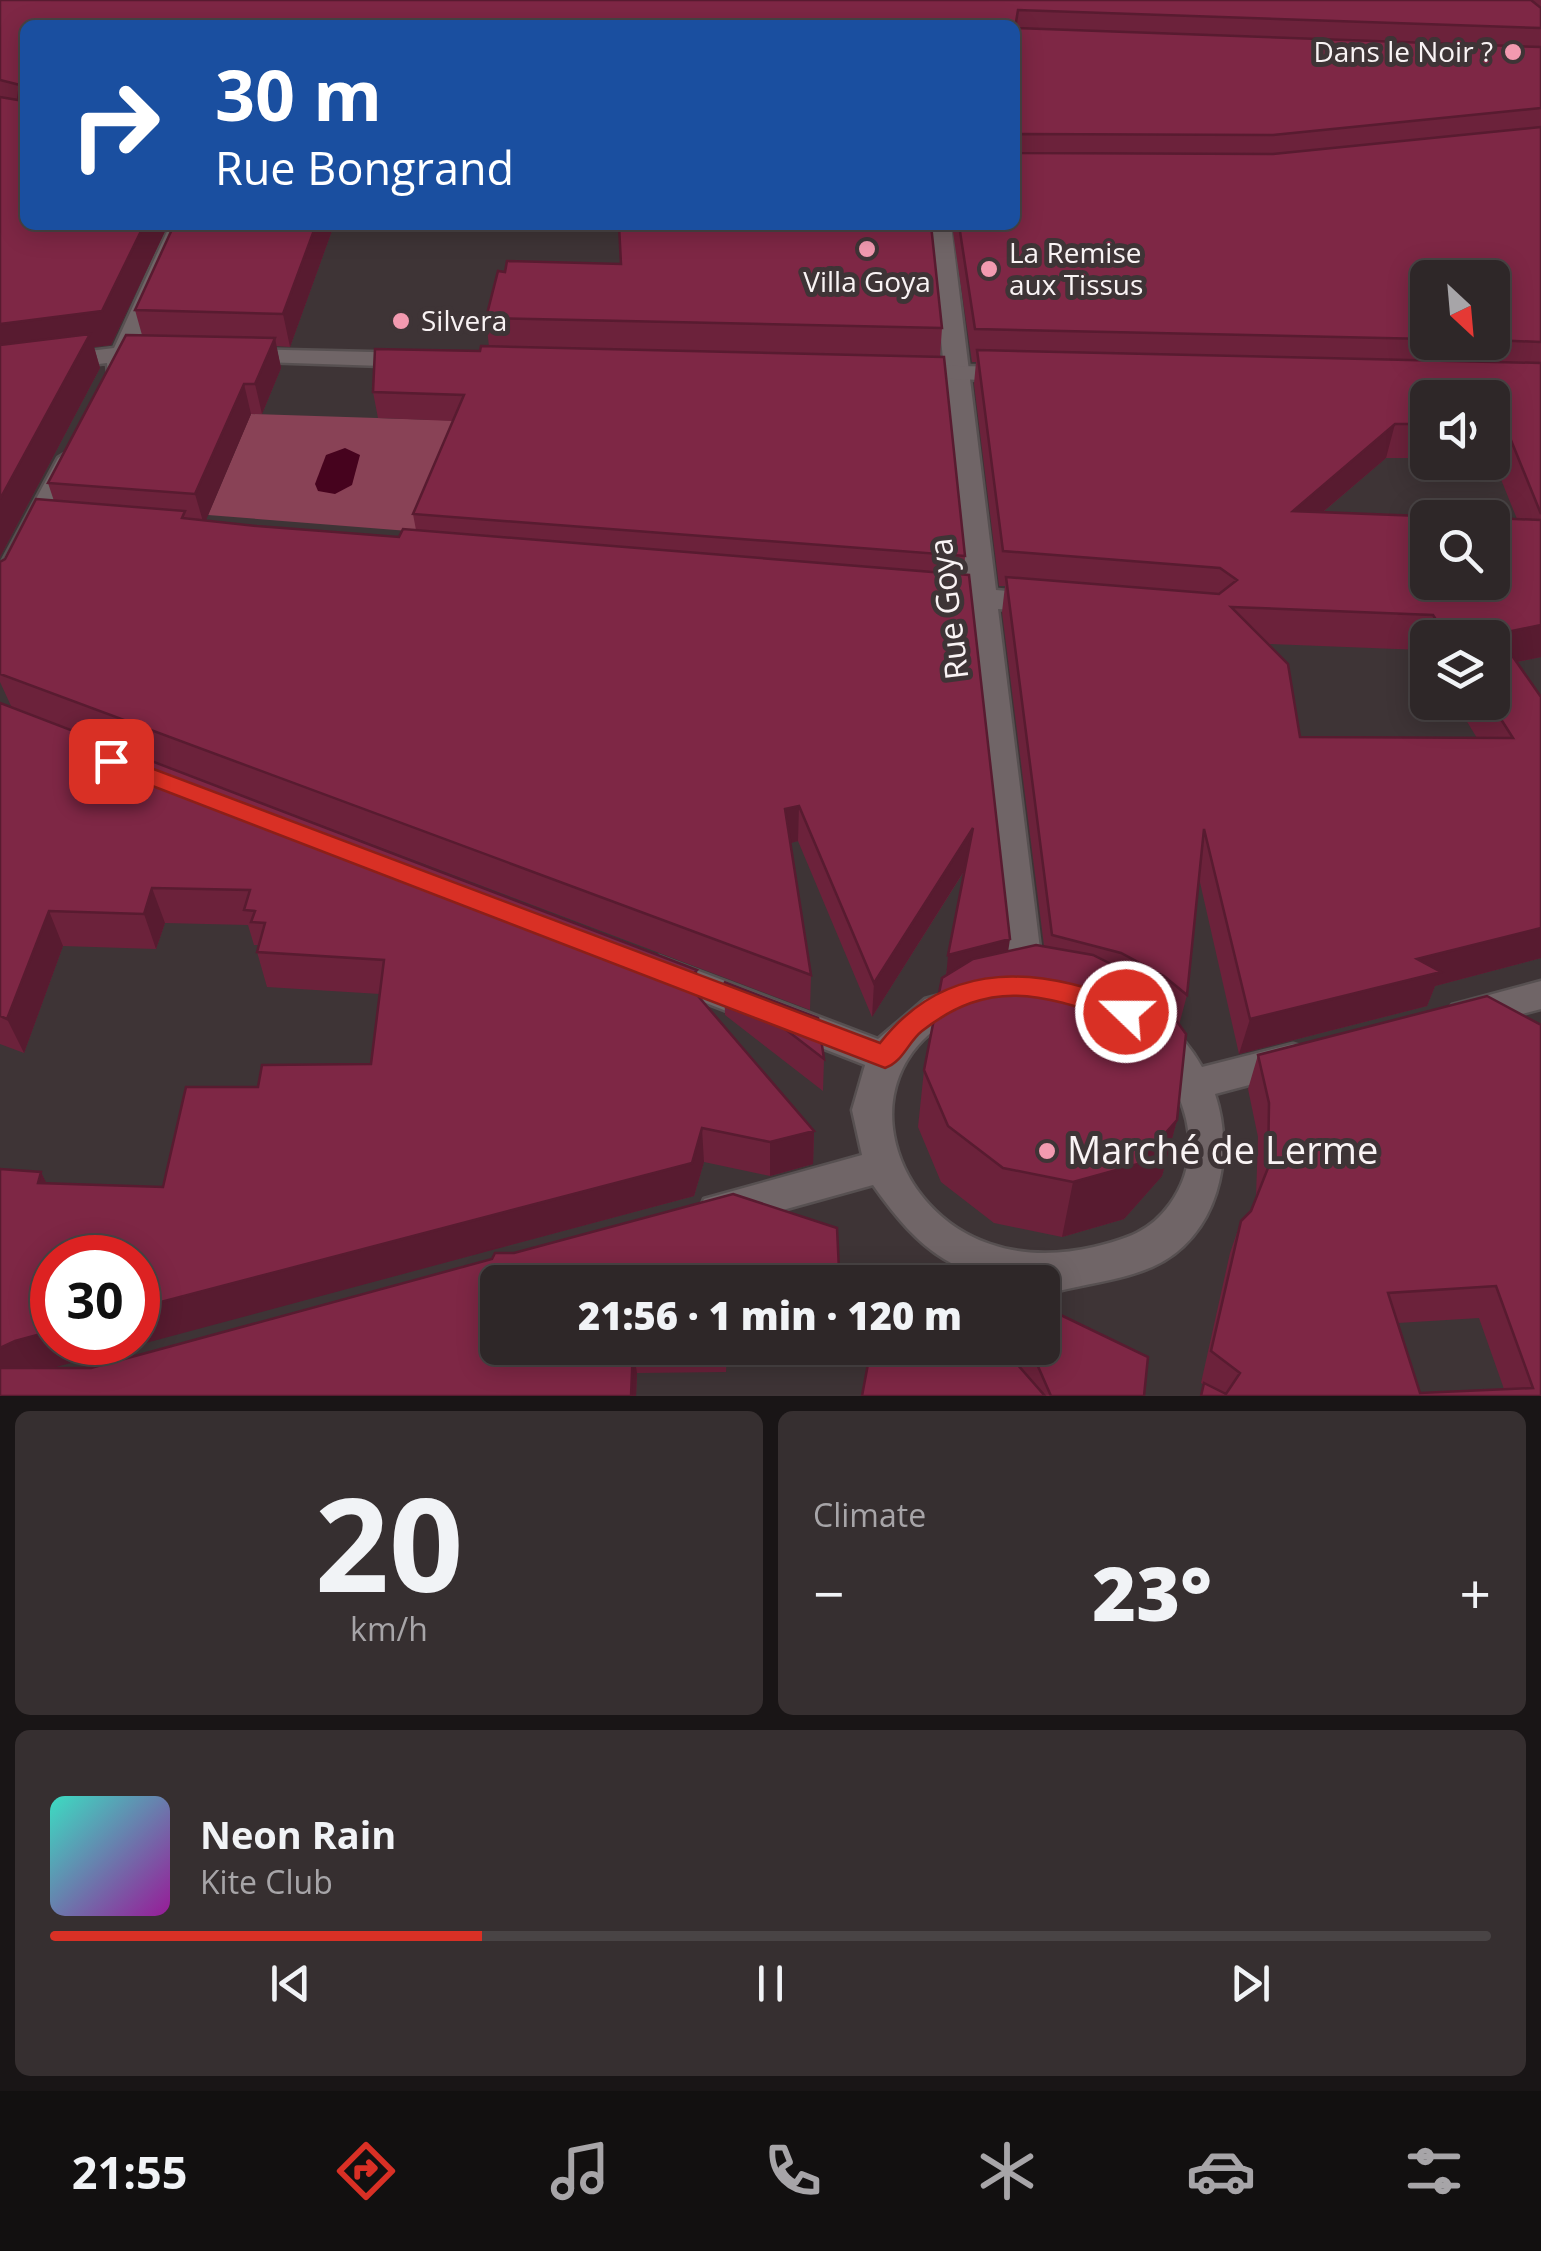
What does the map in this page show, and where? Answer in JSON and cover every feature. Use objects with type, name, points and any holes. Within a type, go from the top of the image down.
[{"type":"street","points":[[105,390],[179,230]]},
{"type":"street","name":"Rue Goya","points":[[941,230],[1027,985]]},
{"type":"street","points":[[0,369],[123,354],[177,355]]},
{"type":"street","points":[[216,356],[433,361]]},
{"type":"street","points":[[886,371],[1047,375]]},
{"type":"street","points":[[0,592],[80,440]]},
{"type":"street","points":[[38,522],[73,524]]},
{"type":"street","points":[[908,592],[1075,606]]},
{"type":"street","points":[[631,959],[885,1056]]},
{"type":"street","points":[[1027,985],[1078,993],[1126,1012],[1165,1044],[1195,1084],[1209,1127],[1207,1172],[1188,1213],[1154,1247],[1107,1268],[1053,1276],[998,1267],[946,1243],[906,1209],[880,1167],[870,1138],[873,1082],[885,1056],[909,1026],[943,1003],[983,989],[1027,985]]},
{"type":"street","points":[[1422,1026],[1539,1001]]},
{"type":"street","points":[[1195,1084],[1327,1050]]},
{"type":"street","points":[[690,1219],[880,1167]]},
{"type":"shaded area","points":[[251,414],[469,421],[421,532],[208,515]]},
{"type":"shaded area","points":[[345,448],[360,455],[352,485],[335,494],[318,491],[315,484],[326,455]]},
{"type":"building","points":[[0,0],[1531,0],[1541,8],[1541,28],[1018,10],[1016,20],[20,20],[20,85],[0,80]]},
{"type":"building","points":[[1020,28],[1541,47],[1541,108],[1273,135],[1020,134]]},
{"type":"building","points":[[20,85],[20,230],[142,230],[102,311],[0,324],[0,97],[18,100]]},
{"type":"building","points":[[1541,127],[1541,342],[1510,341],[1510,260],[1410,260],[1410,339],[975,329],[960,230],[1020,230],[1020,153],[1273,154]]},
{"type":"building","points":[[172,230],[314,230],[283,314],[135,310]]},
{"type":"building","points":[[619,230],[932,230],[942,328],[486,318],[498,271],[505,272],[507,261],[621,264]]},
{"type":"building","points":[[90,334],[0,499],[0,345]]},
{"type":"building","points":[[126,335],[275,338],[255,384],[244,384],[195,494],[48,483]]},
{"type":"building","points":[[481,346],[944,357],[965,556],[413,514],[464,395],[373,392],[375,349],[480,351]]},
{"type":"building","points":[[977,350],[1541,363],[1541,514],[1510,438],[1510,380],[1410,380],[1410,424],[1395,424],[1293,511],[1410,516],[1410,600],[1510,600],[1510,519],[1541,520],[1541,625],[1510,631],[1510,620],[1436,620],[1433,615],[1231,607],[1288,664],[1300,737],[1513,738],[1502,720],[1510,720],[1510,653],[1541,697],[1541,928],[1417,959],[1441,972],[1250,1019],[1204,829],[1187,995],[1164,976],[1121,953],[1052,935],[1006,577],[1219,594],[1237,580],[1220,568],[1003,551]]},
{"type":"building","points":[[36,499],[185,511],[182,518],[257,526],[399,537],[403,529],[969,575],[1010,939],[948,955],[973,828],[874,983],[799,806],[785,809],[811,975],[0,674],[0,562]]},
{"type":"building","points":[[0,703],[697,970],[686,982],[814,1131],[770,1142],[702,1128],[692,1163],[160,1302],[160,1235],[30,1235],[30,1337],[0,1348],[0,1169],[41,1172],[38,1183],[163,1187],[186,1087],[258,1087],[262,1065],[371,1064],[384,960],[257,952],[265,923],[251,922],[255,911],[244,910],[250,890],[152,888],[144,914],[49,911],[7,1019],[0,1016]]},
{"type":"building","points":[[1036,945],[1093,955],[1135,976],[1157,994],[1186,1034],[1177,1120],[1138,1164],[1073,1182],[1003,1168],[948,1126],[924,1070],[942,978],[973,959]]},
{"type":"building","points":[[724,982],[818,1018],[824,1059]]},
{"type":"building","points":[[1487,996],[1541,1025],[1541,1396],[1201,1396],[1204,1383],[1226,1394],[1240,1373],[1211,1351],[1241,1221],[1251,1211],[1268,1168],[1269,1103],[1258,1055]],"holes":[[[1496,1286],[1533,1388],[1420,1393],[1388,1293]]]},
{"type":"building","points":[[733,1194],[837,1228],[839,1265],[480,1265],[480,1365],[632,1365],[631,1396],[0,1396],[0,1368],[160,1365],[160,1349],[492,1259],[495,1253],[514,1253]]},
{"type":"building","points":[[1060,1315],[1148,1357],[1144,1396],[1051,1396],[1037,1365],[1060,1365]]},
{"type":"building","points":[[868,1365],[1018,1365],[1045,1396],[862,1396]]},
{"type":"place","name":"Dans le Noir ?","points":[[1513,52]]},
{"type":"place","name":"Villa Goya","points":[[867,249]]},
{"type":"place","name":"La Remise aux Tissus","points":[[989,269]]},
{"type":"place","name":"Silvera","points":[[401,321]]},
{"type":"place","name":"Marché de Lerme","points":[[1047,1151]]},
{"type":"route","points":[[111,761],[885,1056],[909,1026],[943,1003],[983,989],[1027,985],[1078,993],[1126,1012]]}]
